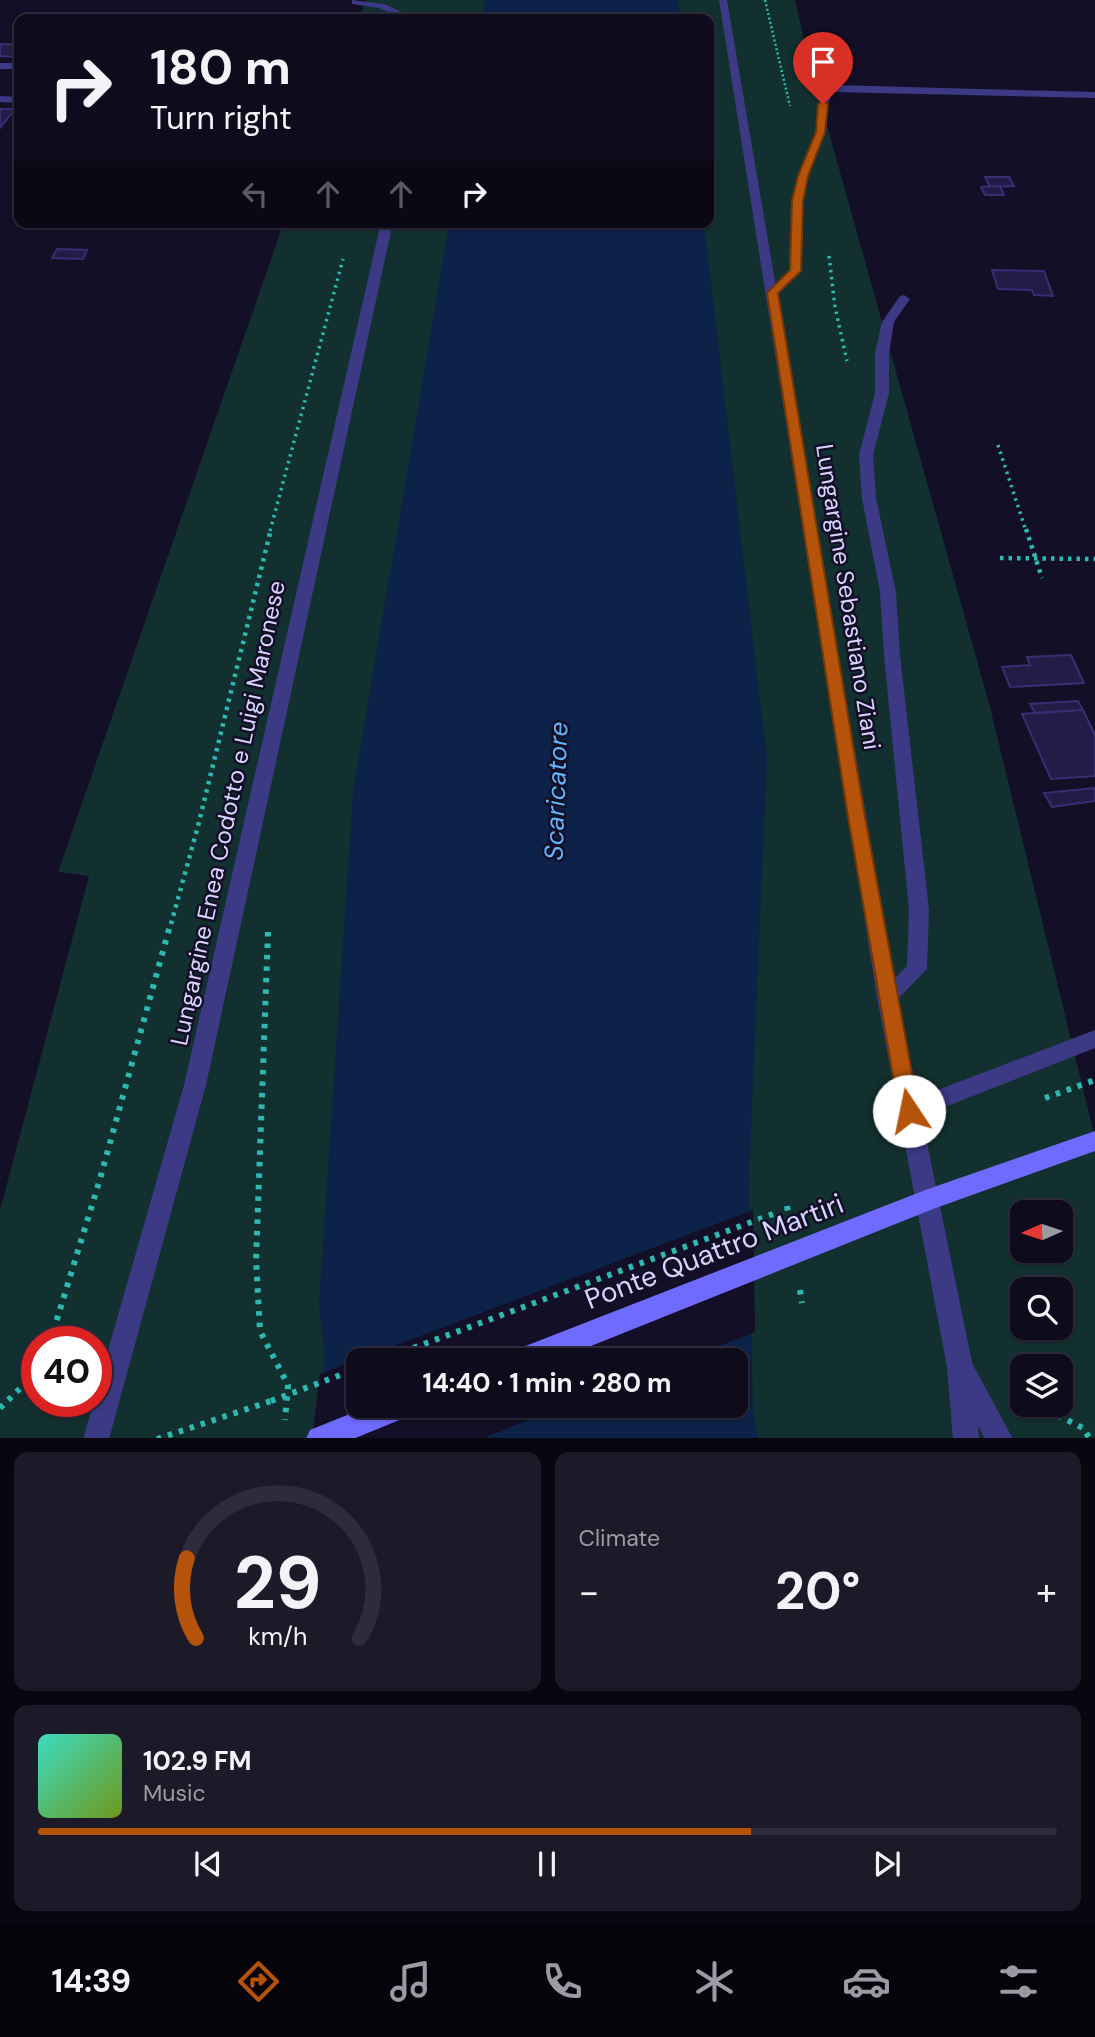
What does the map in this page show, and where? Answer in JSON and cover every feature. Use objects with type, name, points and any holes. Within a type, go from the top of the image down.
[{"type":"main road","name":"Ponte Quattro Martiri","points":[[554,1348],[928,1200],[1095,1141]]},
{"type":"main road","points":[[319,1438],[371,1418]]},
{"type":"street","name":"Lungargine Sebastiano Ziani","points":[[723,0],[887,997],[960,1367]]},
{"type":"street","points":[[355,2],[381,6],[405,14]]},
{"type":"street","points":[[773,293],[795,271],[797,201],[803,176],[821,132],[823,104],[829,90],[838,87],[1095,95]]},
{"type":"street","name":"Lungargine Enea Codotto e Luigi Maronese","points":[[96,1438],[195,1085],[386,228]]},
{"type":"street","points":[[887,997],[917,969],[919,910],[892,655],[888,592],[869,498],[866,454],[882,393],[882,353],[888,322],[904,299]]},
{"type":"street","points":[[909,1111],[1095,1040]]},
{"type":"street","points":[[960,1367],[965,1438]]},
{"type":"street","points":[[960,1367],[1000,1438]]},
{"type":"path","points":[[765,0],[791,110]]},
{"type":"path","points":[[828,246],[835,307],[850,374]]},
{"type":"path","points":[[55,1326],[100,1179],[198,826],[255,587],[346,249]]},
{"type":"path","points":[[998,445],[1042,578]]},
{"type":"path","points":[[1000,558],[1095,559]]},
{"type":"path","points":[[268,926],[256,1261],[260,1331],[288,1385],[285,1425]]},
{"type":"path","points":[[1034,1101],[1095,1080]]},
{"type":"path","points":[[413,1348],[773,1214]]},
{"type":"path","points":[[157,1438],[271,1401],[346,1373]]},
{"type":"path","points":[[0,1408],[21,1388]]},
{"type":"path","points":[[1061,1417],[1083,1428],[1090,1438]]},
{"type":"green space","points":[[366,0],[795,0],[810,65],[990,707],[1095,1138],[1095,1438],[0,1438],[0,1210],[89,876],[58,872],[282,228],[714,228],[714,14],[361,14]]},
{"type":"water","points":[[485,0],[678,0],[679,14],[484,14]]},
{"type":"water","name":"Scaricatore","points":[[448,228],[705,228],[767,759],[749,1177],[753,1410],[758,1438],[315,1438],[325,1360],[319,1304],[353,793]]},
{"type":"pier","points":[[753,1210],[755,1332],[714,1348],[389,1348]]},
{"type":"pier","points":[[346,1364],[346,1418],[534,1418],[484,1438],[312,1438],[320,1374]]},
{"type":"building","points":[[0,44],[14,45],[14,57],[0,56]]},
{"type":"building","points":[[0,109],[14,109],[14,110],[0,128]]},
{"type":"building","points":[[985,177],[1009,177],[1014,186],[990,187]]},
{"type":"building","points":[[1000,186],[1004,195],[985,195],[981,187]]},
{"type":"building","points":[[57,249],[87,250],[83,259],[52,258]]},
{"type":"building","points":[[992,270],[1044,271],[1053,296],[1034,295],[1032,290],[998,289]]},
{"type":"building","points":[[1071,655],[1084,683],[1010,687],[1002,667],[1030,665],[1027,657]]},
{"type":"building","points":[[1078,701],[1083,710],[1035,713],[1030,704]]},
{"type":"building","points":[[1083,710],[1095,735],[1095,776],[1051,779],[1022,714]]},
{"type":"building","points":[[1095,788],[1095,801],[1052,807],[1044,793]]},
{"type":"route","points":[[823,104],[821,132],[803,176],[797,201],[795,271],[773,293],[856,811],[909,1111]]}]
